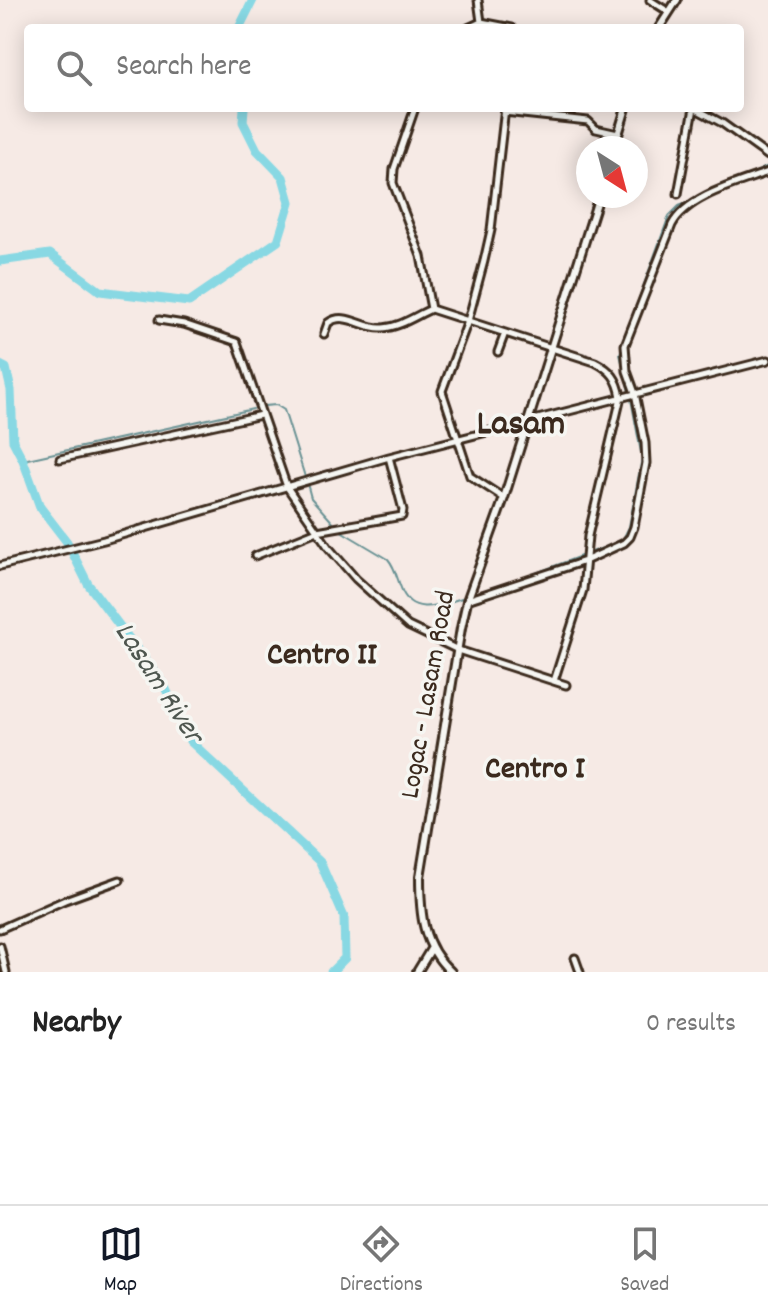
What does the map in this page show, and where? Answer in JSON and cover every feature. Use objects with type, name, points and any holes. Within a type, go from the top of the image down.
[{"type":"main road","points":[[662,24],[677,0]]},
{"type":"main road","points":[[618,134],[625,112]]},
{"type":"main road","name":"Logac - Lasam Road","points":[[451,972],[431,949],[423,933],[420,877],[467,601],[504,498],[595,208]]},
{"type":"main road","points":[[417,972],[431,949]]},
{"type":"street","points":[[478,0],[481,22]]},
{"type":"street","points":[[650,0],[669,12]]},
{"type":"street","points":[[477,24],[491,24]]},
{"type":"street","points":[[414,112],[394,169],[393,183],[421,256],[431,309]]},
{"type":"street","points":[[504,498],[470,476],[442,391],[468,321],[491,230],[505,112]]},
{"type":"street","points":[[520,112],[588,121],[596,129],[618,134]]},
{"type":"street","points":[[678,194],[693,112]]},
{"type":"street","points":[[701,112],[768,156]]},
{"type":"street","points":[[467,601],[585,561],[624,543],[634,527],[646,463],[635,393],[627,371],[625,345],[677,215],[690,204],[768,172]]},
{"type":"street","points":[[324,334],[328,323],[335,319],[386,328],[431,309],[552,347],[608,369],[615,378],[621,397],[588,536],[583,590],[554,681]]},
{"type":"street","points":[[159,320],[184,324],[237,342],[287,487],[317,531],[380,603],[408,626],[458,650],[566,685]]},
{"type":"street","points":[[498,352],[505,333]]},
{"type":"street","points":[[0,566],[104,540],[389,457],[768,360]]},
{"type":"street","points":[[60,459],[261,415]]},
{"type":"street","points":[[255,556],[317,531],[402,516],[402,502],[389,457]]},
{"type":"street","points":[[0,929],[120,880]]},
{"type":"street","points":[[0,946],[6,972]]},
{"type":"street","points":[[575,958],[580,972]]},
{"type":"waterway","name":"Lasam River","points":[[241,24],[253,0]]},
{"type":"waterway","name":"Lasam River","points":[[0,261],[50,254],[100,291],[189,302],[278,241],[290,202],[283,177],[257,150],[243,122],[244,112]]},
{"type":"waterway","points":[[744,178],[768,166]]},
{"type":"waterway","points":[[629,392],[620,354],[624,339],[669,216],[679,206],[694,200]]},
{"type":"waterway","name":"Lasam River","points":[[0,365],[6,368],[11,390],[13,441],[40,507],[67,542],[88,584],[164,685],[190,741],[320,862],[344,917],[345,958],[331,972]]},
{"type":"waterway","points":[[589,553],[622,541],[629,527],[642,458],[631,399]]},
{"type":"waterway","points":[[264,406],[276,405],[284,410],[305,477]]},
{"type":"waterway","points":[[23,460],[253,409]]},
{"type":"waterway","points":[[308,487],[311,498],[335,525]]},
{"type":"waterway","points":[[341,531],[388,559],[401,588],[412,603],[427,606],[462,598]]},
{"type":"waterway","points":[[504,585],[581,556]]},
{"type":"district","name":"Lasam","points":[[521,426]]},
{"type":"district","name":"Centro II","points":[[322,657]]},
{"type":"district","name":"Centro I","points":[[535,771]]}]
